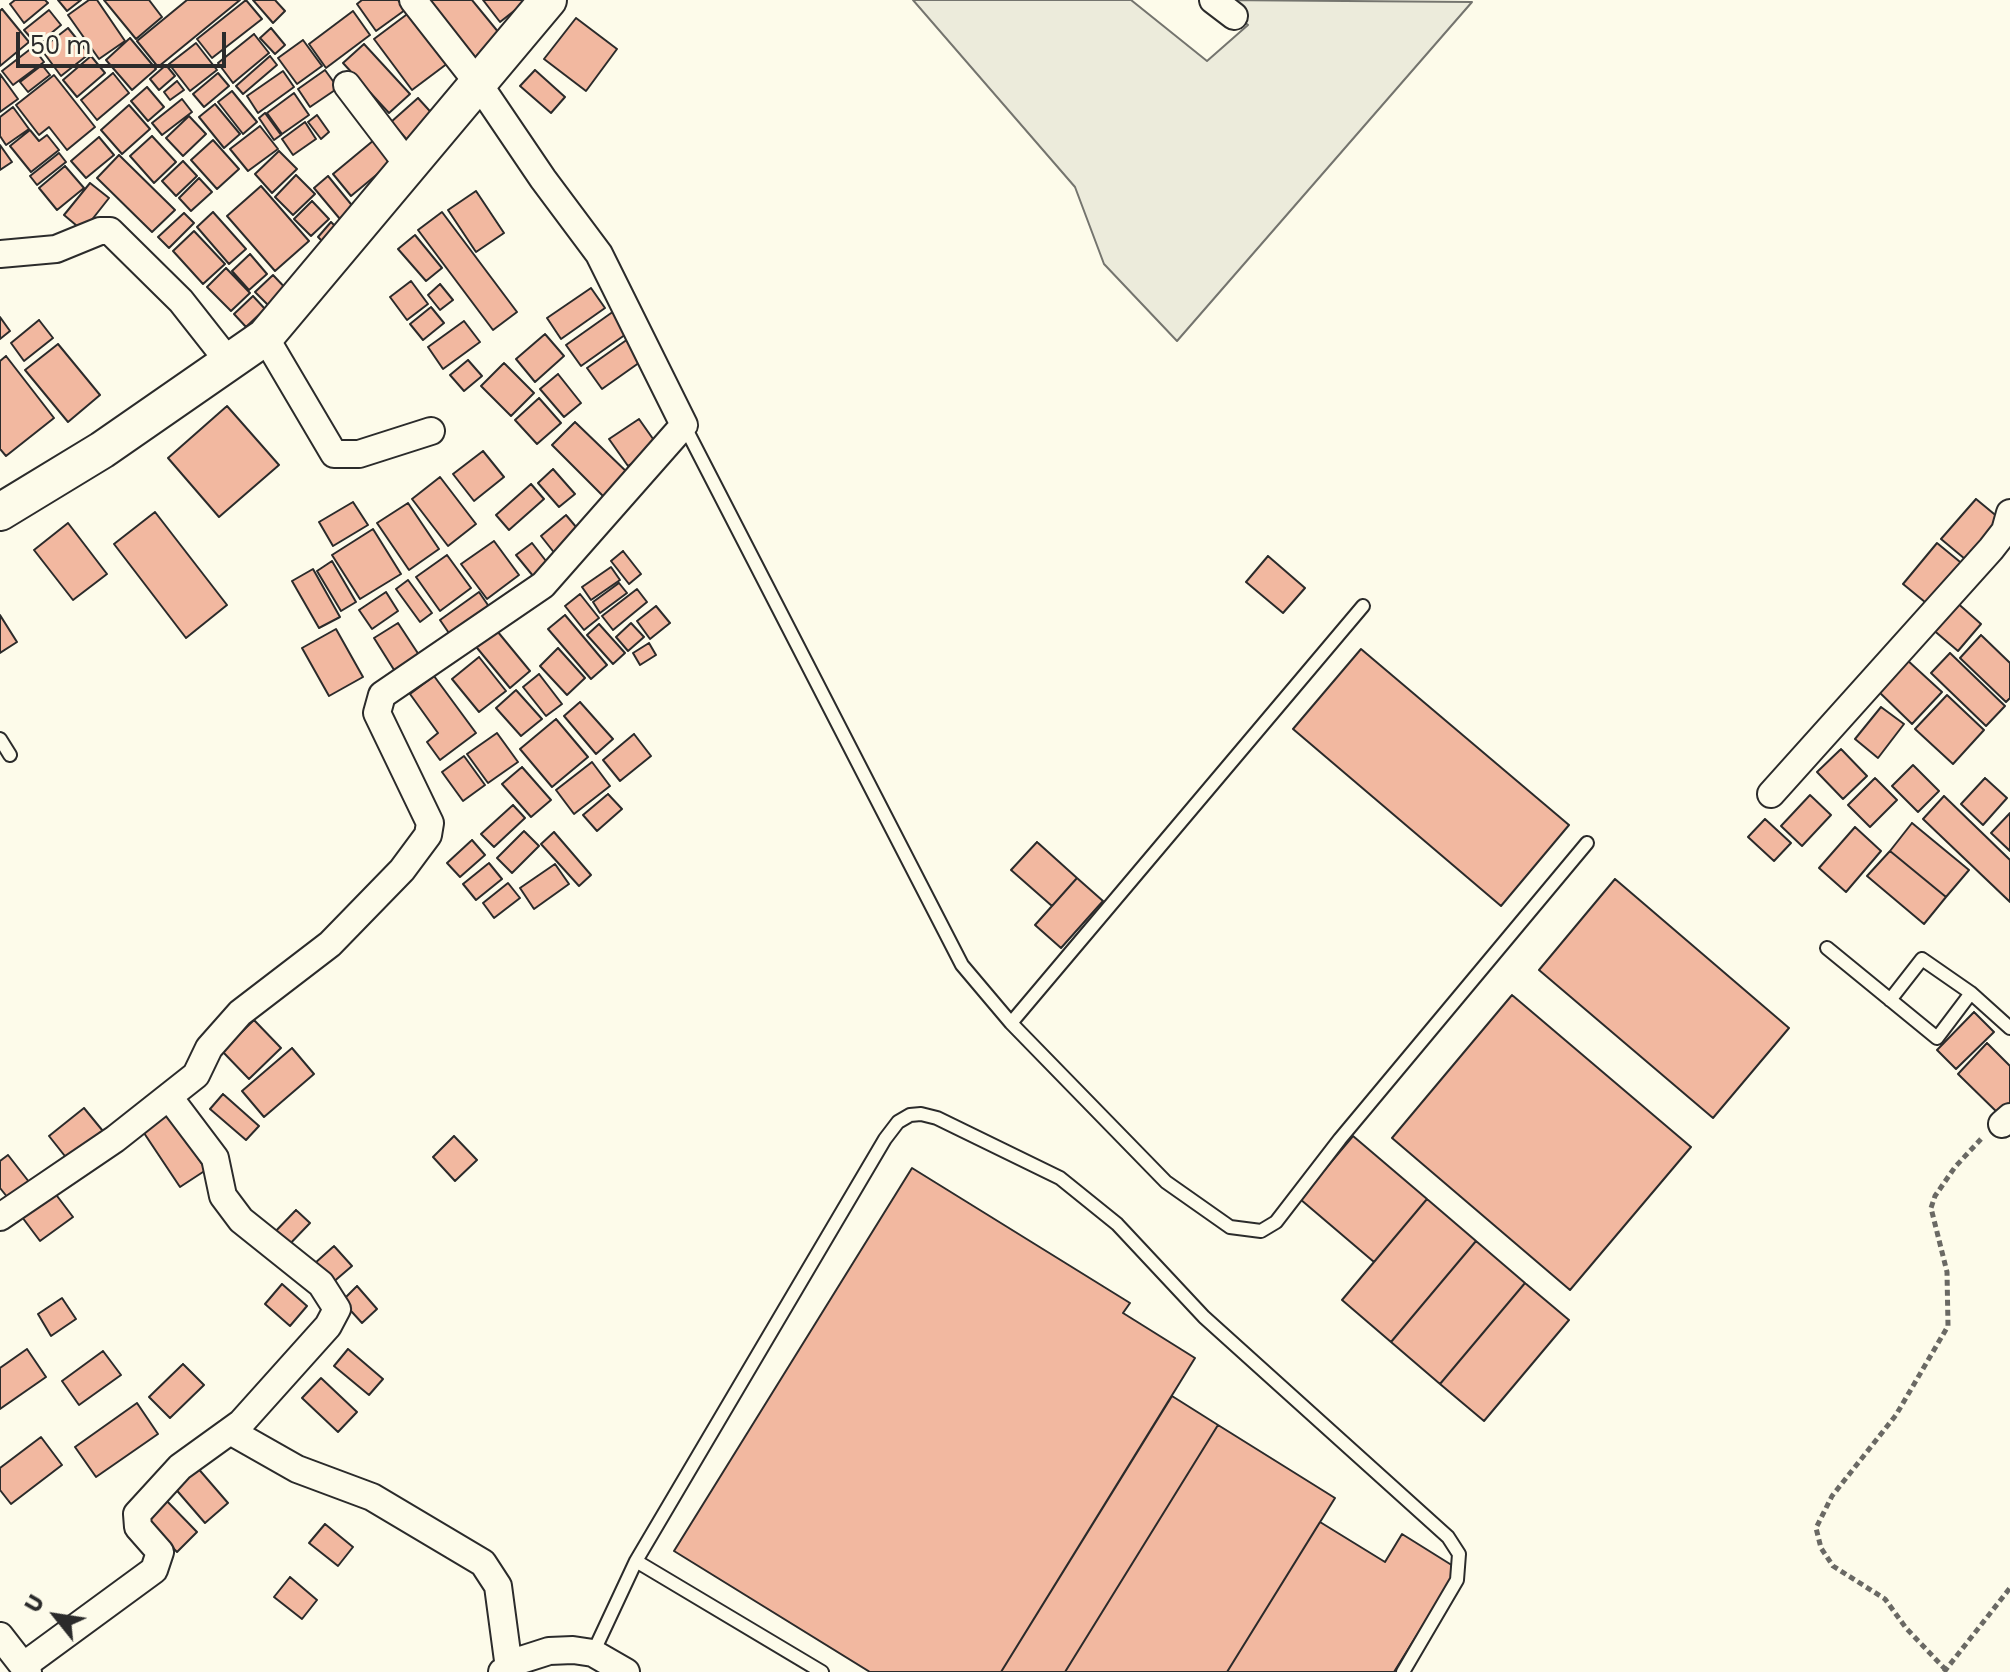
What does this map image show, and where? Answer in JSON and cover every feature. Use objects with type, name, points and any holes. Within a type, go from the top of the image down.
[{"type":"main road","points":[[0,512],[102,450],[265,337],[548,0]]},
{"type":"street","points":[[0,1217],[115,1139],[196,1075],[209,1048],[240,1013],[357,920],[428,835],[430,823],[377,713],[382,695],[543,585],[684,425],[599,254],[478,83],[413,0]]},
{"type":"street","points":[[347,85],[408,165]]},
{"type":"street","points":[[0,254],[56,249],[100,231],[110,231],[181,301],[229,362]]},
{"type":"street","points":[[265,337],[334,454],[359,454],[431,431]]},
{"type":"street","points":[[1771,794],[1991,549],[2005,531],[2010,513]]},
{"type":"street","points":[[0,1636],[25,1669],[154,1570],[160,1552],[138,1527],[137,1514],[180,1467],[230,1431],[328,1326],[337,1309],[321,1284],[241,1220],[223,1196],[215,1158],[169,1097]]},
{"type":"street","points":[[230,1431],[297,1469],[372,1497],[483,1563],[498,1586],[505,1670],[549,1651],[593,1653],[626,1672]]},
{"type":"lane","points":[[684,425],[962,965],[1011,1023],[1166,1182],[1230,1227],[1261,1231],[1276,1222],[1340,1139],[1587,843]]},
{"type":"lane","points":[[1011,1023],[1363,606]]},
{"type":"lane","points":[[0,739],[10,755]]},
{"type":"lane","points":[[1827,948],[1937,1038],[1971,993]]},
{"type":"lane","points":[[1890,1000],[1922,959],[1971,993],[2010,1028]]},
{"type":"lane","points":[[593,1653],[636,1561],[885,1139],[898,1122],[910,1115],[921,1114],[937,1118],[1060,1178],[1117,1224],[1204,1317],[1448,1537],[1459,1554],[1457,1580],[1403,1672]]},
{"type":"lane","points":[[636,1561],[822,1672]]},
{"type":"path","points":[[2008,1120],[1974,1145],[1935,1196],[1931,1208],[1947,1272],[1948,1326],[1896,1415],[1832,1496],[1816,1528],[1821,1548],[1833,1566],[1885,1599],[1906,1628],[1945,1671],[2010,1588]]},
{"type":"shaded area","points":[[913,0],[1131,0],[1207,61],[1248,25],[1219,0],[1472,2],[1177,341],[1104,264],[1075,187]]},
{"type":"building","points":[[15,0],[45,0],[48,3],[24,23],[10,4]]},
{"type":"building","points":[[58,0],[81,0],[67,11]]},
{"type":"building","points":[[89,0],[97,0],[125,41],[99,59],[68,15]]},
{"type":"building","points":[[104,0],[149,0],[162,17],[136,39]]},
{"type":"building","points":[[187,0],[240,0],[158,67],[137,41]]},
{"type":"building","points":[[246,0],[262,19],[212,58],[197,39]]},
{"type":"building","points":[[253,0],[275,0],[285,11],[273,23]]},
{"type":"building","points":[[362,0],[398,0],[405,10],[376,31],[357,4]]},
{"type":"building","points":[[423,0],[472,0],[504,39],[474,63]]},
{"type":"building","points":[[483,0],[528,0],[500,22]]},
{"type":"building","points":[[2,9],[29,42],[0,66],[0,11]]},
{"type":"building","points":[[49,10],[61,25],[37,45],[24,30]]},
{"type":"building","points":[[353,11],[370,35],[326,68],[309,44]]},
{"type":"building","points":[[410,12],[448,63],[412,90],[374,39]]},
{"type":"building","points":[[576,18],[617,49],[586,91],[544,59]]},
{"type":"building","points":[[68,28],[89,54],[61,76],[41,49]]},
{"type":"building","points":[[271,28],[285,45],[275,54],[260,38]]},
{"type":"building","points":[[254,34],[269,53],[233,83],[218,63]]},
{"type":"building","points":[[130,38],[156,69],[132,90],[106,60]]},
{"type":"building","points":[[303,40],[322,66],[297,84],[278,58]]},
{"type":"building","points":[[196,43],[217,70],[190,91],[169,64]]},
{"type":"building","points":[[364,44],[410,94],[389,113],[343,63]]},
{"type":"building","points":[[33,47],[44,62],[13,85],[2,71]]},
{"type":"building","points":[[91,56],[105,73],[77,97],[63,80]]},
{"type":"building","points":[[270,56],[277,65],[243,94],[236,86]]},
{"type":"building","points":[[42,65],[50,75],[28,92],[20,82]]},
{"type":"building","points":[[166,65],[175,76],[159,90],[150,79]]},
{"type":"building","points":[[325,70],[338,88],[310,107],[298,89]]},
{"type":"building","points":[[535,70],[565,97],[551,113],[520,86]]},
{"type":"building","points":[[283,71],[294,87],[258,113],[247,96]]},
{"type":"building","points":[[113,73],[129,93],[97,120],[81,100]]},
{"type":"building","points":[[218,73],[229,86],[204,107],[193,94]]},
{"type":"building","points":[[0,74],[18,99],[0,112]]},
{"type":"building","points":[[54,75],[95,127],[67,150],[49,127],[39,135],[16,105]]},
{"type":"building","points":[[177,81],[184,90],[170,100],[164,92]]},
{"type":"building","points":[[147,87],[164,107],[148,121],[131,101]]},
{"type":"building","points":[[232,91],[257,122],[243,134],[218,102]]},
{"type":"building","points":[[294,93],[309,115],[282,134],[267,113]]},
{"type":"building","points":[[418,98],[437,119],[410,143],[391,122]]},
{"type":"building","points":[[182,99],[192,112],[162,135],[152,123]]},
{"type":"building","points":[[215,104],[240,134],[224,148],[199,117]]},
{"type":"building","points":[[129,105],[150,129],[122,154],[101,130]]},
{"type":"building","points":[[13,107],[29,129],[6,145],[0,136],[0,117]]},
{"type":"building","points":[[265,113],[281,135],[274,140],[259,118]]},
{"type":"building","points":[[317,115],[329,132],[321,139],[308,122]]},
{"type":"building","points":[[189,116],[206,134],[183,156],[166,138]]},
{"type":"building","points":[[305,122],[316,139],[293,155],[282,139]]},
{"type":"building","points":[[260,126],[278,149],[248,171],[230,149]]},
{"type":"building","points":[[30,130],[39,141],[47,135],[59,150],[31,172],[10,146]]},
{"type":"building","points":[[380,135],[398,157],[351,196],[333,174]]},
{"type":"building","points":[[152,136],[176,162],[154,183],[130,156]]},
{"type":"building","points":[[99,137],[114,155],[86,178],[71,161]]},
{"type":"building","points":[[213,140],[239,169],[217,189],[191,160]]},
{"type":"building","points":[[0,145],[12,162],[0,170]]},
{"type":"building","points":[[279,151],[297,169],[272,193],[255,174]]},
{"type":"building","points":[[59,153],[66,162],[37,185],[30,176]]},
{"type":"building","points":[[119,155],[175,210],[152,232],[97,178]]},
{"type":"building","points":[[183,161],[197,176],[176,196],[162,181]]},
{"type":"building","points":[[65,166],[84,188],[57,210],[39,188]]},
{"type":"building","points":[[296,175],[315,194],[293,215],[275,197]]},
{"type":"building","points":[[328,176],[359,214],[345,225],[314,188]]},
{"type":"building","points":[[199,178],[212,192],[191,211],[179,198]]},
{"type":"building","points":[[90,183],[109,198],[83,231],[64,215]]},
{"type":"building","points":[[261,186],[309,241],[275,271],[227,216]]},
{"type":"building","points":[[476,191],[504,233],[476,252],[448,210]]},
{"type":"building","points":[[312,201],[329,219],[311,236],[294,219]]},
{"type":"building","points":[[213,212],[246,249],[229,264],[197,227]]},
{"type":"building","points":[[442,212],[517,312],[493,330],[418,230]]},
{"type":"building","points":[[184,213],[194,223],[169,248],[158,237]]},
{"type":"building","points":[[331,222],[344,235],[330,249],[318,237]]},
{"type":"building","points":[[194,231],[225,264],[203,284],[173,251]]},
{"type":"building","points":[[415,235],[442,268],[426,281],[398,249]]},
{"type":"building","points":[[250,254],[267,274],[249,290],[232,271]]},
{"type":"building","points":[[226,268],[250,293],[231,311],[207,287]]},
{"type":"building","points":[[273,275],[291,294],[274,311],[255,292]]},
{"type":"building","points":[[411,281],[428,304],[407,320],[390,297]]},
{"type":"building","points":[[440,284],[453,300],[440,310],[428,295]]},
{"type":"building","points":[[591,288],[605,308],[561,339],[547,318]]},
{"type":"building","points":[[253,296],[265,309],[246,327],[234,314]]},
{"type":"building","points":[[431,307],[444,323],[423,340],[410,324]]},
{"type":"building","points":[[614,311],[629,332],[581,366],[566,345]]},
{"type":"building","points":[[0,317],[10,331],[0,339]]},
{"type":"building","points":[[39,320],[53,338],[24,361],[11,343]]},
{"type":"building","points":[[464,321],[480,342],[443,369],[428,347]]},
{"type":"building","points":[[545,334],[564,356],[535,382],[516,359]]},
{"type":"building","points":[[628,339],[643,360],[602,389],[587,368]]},
{"type":"building","points":[[58,344],[100,395],[68,422],[25,370]]},
{"type":"building","points":[[6,356],[54,418],[6,456],[0,449],[0,361]]},
{"type":"building","points":[[468,360],[482,376],[464,391],[450,375]]},
{"type":"building","points":[[504,363],[534,393],[511,416],[481,386]]},
{"type":"building","points":[[558,374],[581,403],[564,417],[540,389]]},
{"type":"building","points":[[539,398],[561,423],[537,444],[515,420]]},
{"type":"building","points":[[227,406],[279,465],[219,517],[168,458]]},
{"type":"building","points":[[639,419],[658,446],[628,466],[609,439]]},
{"type":"building","points":[[575,422],[631,476],[607,500],[552,445]]},
{"type":"building","points":[[483,451],[504,477],[474,501],[453,474]]},
{"type":"building","points":[[553,469],[575,494],[559,507],[538,483]]},
{"type":"building","points":[[440,477],[476,524],[448,546],[412,499]]},
{"type":"building","points":[[531,484],[544,499],[509,530],[496,515]]},
{"type":"building","points":[[1976,499],[2005,523],[1971,564],[1941,539]]},
{"type":"building","points":[[353,502],[368,525],[333,546],[319,522]]},
{"type":"building","points":[[408,503],[439,549],[409,570],[377,523]]},
{"type":"building","points":[[155,512],[227,605],[186,638],[114,544]]},
{"type":"building","points":[[566,515],[582,534],[556,555],[541,536]]},
{"type":"building","points":[[68,523],[107,574],[73,600],[34,550]]},
{"type":"building","points":[[373,529],[401,574],[360,599],[332,555]]},
{"type":"building","points":[[494,541],[519,575],[487,599],[461,564]]},
{"type":"building","points":[[532,543],[553,570],[538,582],[516,555]]},
{"type":"building","points":[[1937,543],[1965,566],[1931,607],[1903,584]]},
{"type":"building","points":[[623,551],[641,574],[629,584],[611,561]]},
{"type":"building","points":[[447,555],[471,588],[440,611],[416,577]]},
{"type":"building","points":[[1268,556],[1305,588],[1283,613],[1246,582]]},
{"type":"building","points":[[332,561],[356,602],[341,611],[317,571]]},
{"type":"building","points":[[611,567],[620,580],[591,600],[582,587]]},
{"type":"building","points":[[313,569],[340,617],[319,628],[292,581]]},
{"type":"building","points":[[408,580],[432,613],[420,622],[396,589]]},
{"type":"building","points":[[619,583],[627,593],[600,613],[593,602]]},
{"type":"building","points":[[637,589],[647,602],[613,630],[602,616]]},
{"type":"building","points":[[386,592],[398,611],[372,629],[359,610]]},
{"type":"building","points":[[479,592],[492,611],[453,639],[440,620]]},
{"type":"building","points":[[580,594],[599,618],[584,630],[565,606]]},
{"type":"building","points":[[1954,600],[1981,624],[1958,651],[1931,628]]},
{"type":"building","points":[[656,606],[670,623],[650,639],[637,621]]},
{"type":"building","points":[[0,615],[17,642],[0,653]]},
{"type":"building","points":[[565,615],[607,665],[591,679],[548,629]]},
{"type":"building","points":[[398,623],[421,658],[396,673],[374,638]]},
{"type":"building","points":[[631,623],[644,637],[628,651],[616,637]]},
{"type":"building","points":[[599,624],[625,653],[613,664],[587,635]]},
{"type":"building","points":[[493,626],[530,671],[510,688],[473,643]]},
{"type":"building","points":[[336,629],[363,677],[329,696],[302,648]]},
{"type":"building","points":[[1981,635],[2010,663],[2010,698],[2006,702],[1960,658]]},
{"type":"building","points":[[649,643],[656,655],[640,665],[633,653]]},
{"type":"building","points":[[558,648],[585,678],[567,695],[540,666]]},
{"type":"building","points":[[1361,649],[1569,825],[1501,906],[1293,729]]},
{"type":"building","points":[[1950,653],[2005,706],[1986,726],[1931,673]]},
{"type":"building","points":[[479,657],[506,691],[479,712],[452,679]]},
{"type":"building","points":[[1906,659],[1942,692],[1912,724],[1877,690]]},
{"type":"building","points":[[539,674],[562,704],[546,716],[523,687]]},
{"type":"building","points":[[434,676],[476,733],[440,760],[427,742],[438,733],[410,694]]},
{"type":"building","points":[[516,690],[542,719],[521,736],[496,708]]},
{"type":"building","points":[[1947,695],[1984,730],[1953,764],[1915,729]]},
{"type":"building","points":[[580,702],[613,739],[596,754],[564,716]]},
{"type":"building","points":[[1881,707],[1904,724],[1878,758],[1855,739]]},
{"type":"building","points":[[556,719],[588,757],[552,787],[520,749]]},
{"type":"building","points":[[497,733],[518,762],[488,783],[467,754]]},
{"type":"building","points":[[634,734],[651,756],[620,781],[603,760]]},
{"type":"building","points":[[1841,749],[1867,776],[1843,799],[1817,772]]},
{"type":"building","points":[[464,756],[485,785],[463,801],[442,772]]},
{"type":"building","points":[[592,762],[610,786],[574,814],[556,790]]},
{"type":"building","points":[[1913,765],[1939,791],[1918,812],[1892,786]]},
{"type":"building","points":[[522,767],[551,800],[531,817],[502,784]]},
{"type":"building","points":[[1875,778],[1897,800],[1870,827],[1848,805]]},
{"type":"building","points":[[1985,778],[2007,798],[1983,825],[1961,804]]},
{"type":"building","points":[[608,794],[622,809],[597,831],[583,815]]},
{"type":"building","points":[[1810,795],[1831,815],[1802,846],[1781,826]]},
{"type":"building","points":[[1944,796],[2010,860],[2010,902],[1923,819]]},
{"type":"building","points":[[513,805],[525,818],[494,847],[481,834]]},
{"type":"building","points":[[2010,813],[2010,851],[1991,833]]},
{"type":"building","points":[[1765,819],[1791,843],[1774,861],[1748,837]]},
{"type":"building","points":[[1912,823],[1969,870],[1946,897],[1890,851]]},
{"type":"building","points":[[1855,827],[1881,851],[1846,892],[1819,868]]},
{"type":"building","points":[[524,831],[539,846],[512,873],[497,858]]},
{"type":"building","points":[[554,832],[591,875],[579,886],[541,844]]},
{"type":"building","points":[[472,840],[485,855],[460,877],[447,863]]},
{"type":"building","points":[[1037,842],[1077,878],[1052,906],[1011,870]]},
{"type":"building","points":[[1890,851],[1946,897],[1924,924],[1867,876]]},
{"type":"building","points":[[489,863],[502,879],[476,900],[463,884]]},
{"type":"building","points":[[555,864],[569,884],[534,909],[520,888]]},
{"type":"building","points":[[1077,878],[1103,901],[1061,948],[1035,925]]},
{"type":"building","points":[[1615,879],[1789,1028],[1713,1118],[1539,970]]},
{"type":"building","points":[[508,883],[520,898],[494,918],[483,903]]},
{"type":"building","points":[[1512,995],[1691,1147],[1570,1290],[1392,1138]]},
{"type":"building","points":[[1974,1012],[1994,1032],[1956,1069],[1937,1050]]},
{"type":"building","points":[[254,1020],[281,1048],[249,1079],[222,1051]]},
{"type":"building","points":[[1987,1043],[2010,1066],[2010,1111],[2003,1118],[1958,1074]]},
{"type":"building","points":[[292,1048],[314,1074],[264,1117],[242,1091]]},
{"type":"building","points":[[223,1094],[259,1126],[246,1140],[210,1109]]},
{"type":"building","points":[[84,1108],[107,1136],[72,1165],[49,1136]]},
{"type":"building","points":[[168,1113],[206,1170],[180,1187],[142,1130]]},
{"type":"building","points":[[454,1136],[477,1160],[455,1181],[433,1157]]},
{"type":"building","points":[[1353,1136],[1427,1199],[1374,1262],[1300,1199]]},
{"type":"building","points":[[8,1155],[33,1187],[12,1203],[0,1188],[0,1161]]},
{"type":"building","points":[[912,1168],[1130,1303],[1123,1313],[1195,1358],[1001,1672],[870,1672],[674,1551]]},
{"type":"building","points":[[51,1188],[73,1217],[40,1241],[19,1213]]},
{"type":"building","points":[[1427,1199],[1476,1241],[1391,1342],[1342,1300]]},
{"type":"building","points":[[296,1210],[310,1223],[285,1249],[271,1236]]},
{"type":"building","points":[[1476,1241],[1525,1283],[1440,1384],[1391,1342]]},
{"type":"building","points":[[334,1246],[352,1266],[331,1284],[314,1264]]},
{"type":"building","points":[[1525,1283],[1569,1320],[1484,1421],[1440,1384]]},
{"type":"building","points":[[282,1284],[307,1306],[290,1326],[265,1304]]},
{"type":"building","points":[[357,1286],[377,1309],[362,1323],[342,1301]]},
{"type":"building","points":[[62,1298],[76,1319],[51,1336],[38,1314]]},
{"type":"building","points":[[27,1349],[46,1377],[0,1409],[0,1368]]},
{"type":"building","points":[[348,1349],[383,1379],[369,1395],[334,1366]]},
{"type":"building","points":[[103,1351],[121,1375],[79,1405],[62,1381]]},
{"type":"building","points":[[183,1364],[204,1385],[170,1418],[149,1397]]},
{"type":"building","points":[[321,1378],[357,1412],[338,1432],[302,1398]]},
{"type":"building","points":[[1172,1396],[1218,1425],[1065,1672],[1001,1672]]},
{"type":"building","points":[[137,1403],[158,1434],[96,1477],[75,1447]]},
{"type":"building","points":[[1218,1425],[1335,1498],[1227,1672],[1065,1672]]},
{"type":"building","points":[[41,1437],[62,1465],[11,1504],[0,1490],[0,1468]]},
{"type":"building","points":[[196,1466],[228,1503],[205,1523],[173,1486]]},
{"type":"building","points":[[163,1497],[197,1532],[177,1552],[143,1517]]},
{"type":"building","points":[[1320,1522],[1385,1562],[1402,1534],[1458,1569],[1394,1672],[1227,1672]]},
{"type":"building","points":[[325,1524],[353,1547],[338,1566],[309,1543]]},
{"type":"building","points":[[290,1577],[317,1600],[302,1619],[274,1597]]}]
